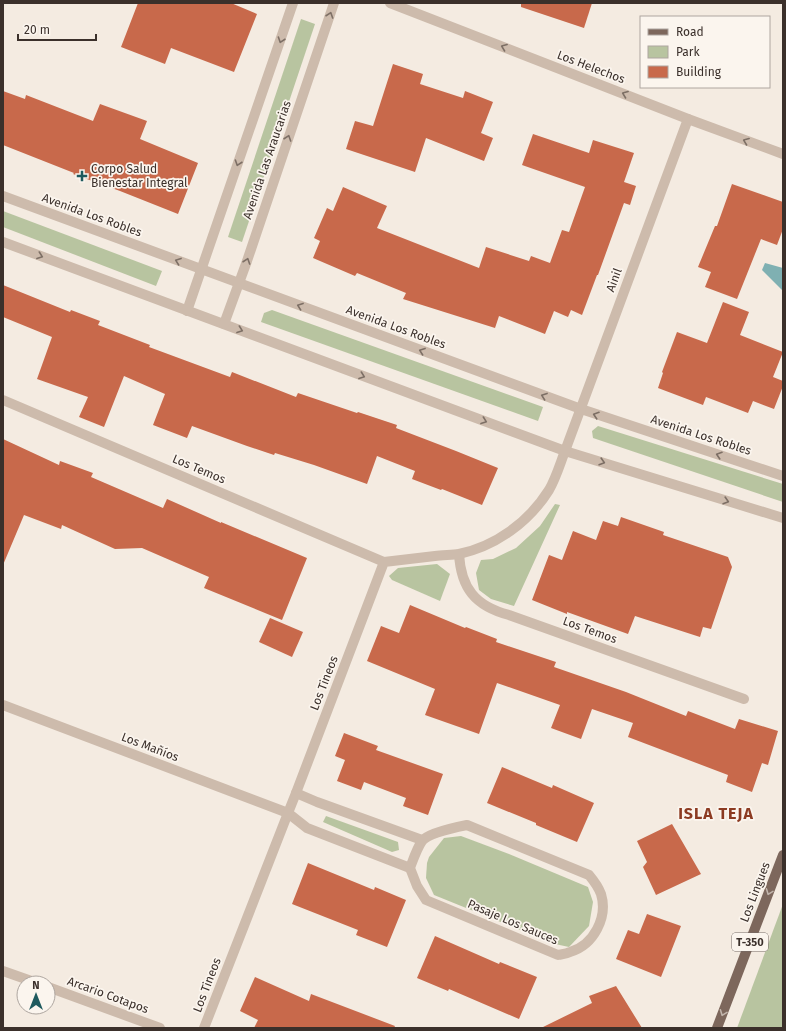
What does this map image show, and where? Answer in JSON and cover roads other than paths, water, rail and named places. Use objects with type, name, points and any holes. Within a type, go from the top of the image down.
[{"type":"main road","name":"Los Lingues","points":[[717,1028],[783,855]]},
{"type":"street","points":[[187,311],[293,3]]},
{"type":"street","name":"Avenida Las Araucarias","points":[[224,324],[334,3]]},
{"type":"street","name":"Los Helechos","points":[[390,3],[688,119],[783,154]]},
{"type":"street","name":"Ainil","points":[[565,451],[688,119]]},
{"type":"street","name":"Avenida Los Robles","points":[[3,196],[581,410],[783,476]]},
{"type":"street","points":[[3,242],[565,451],[783,518]]},
{"type":"street","name":"Los Temos","points":[[3,400],[384,562]]},
{"type":"street","points":[[384,562],[459,554],[482,547],[503,536],[522,523],[549,490],[565,451]]},
{"type":"street","name":"Los Temos","points":[[459,554],[463,577],[468,588],[475,597],[490,609],[744,699]]},
{"type":"street","name":"Los Tineos","points":[[204,1028],[384,562]]},
{"type":"street","name":"Los Mañíos","points":[[3,705],[288,813]]},
{"type":"street","points":[[288,813],[307,828],[410,868],[422,840],[296,793]]},
{"type":"street","name":"Pasaje Los Sauces","points":[[410,868],[417,886],[426,900],[558,955],[571,952],[582,946],[592,937],[599,926],[602,916],[602,904],[596,883],[589,875],[467,826],[438,832],[422,840]]},
{"type":"street","points":[[3,970],[16,975]]},
{"type":"street","name":"Arcario Cotapos","points":[[56,990],[160,1028]]},
{"type":"water","points":[[765,263],[783,268],[783,291],[762,270]]},
{"type":"place","name":"Corpo Salud Bienestar Integral","points":[[82,176]]},
{"type":"district","name":"ISLA TEJA","points":[[716,813]]}]
